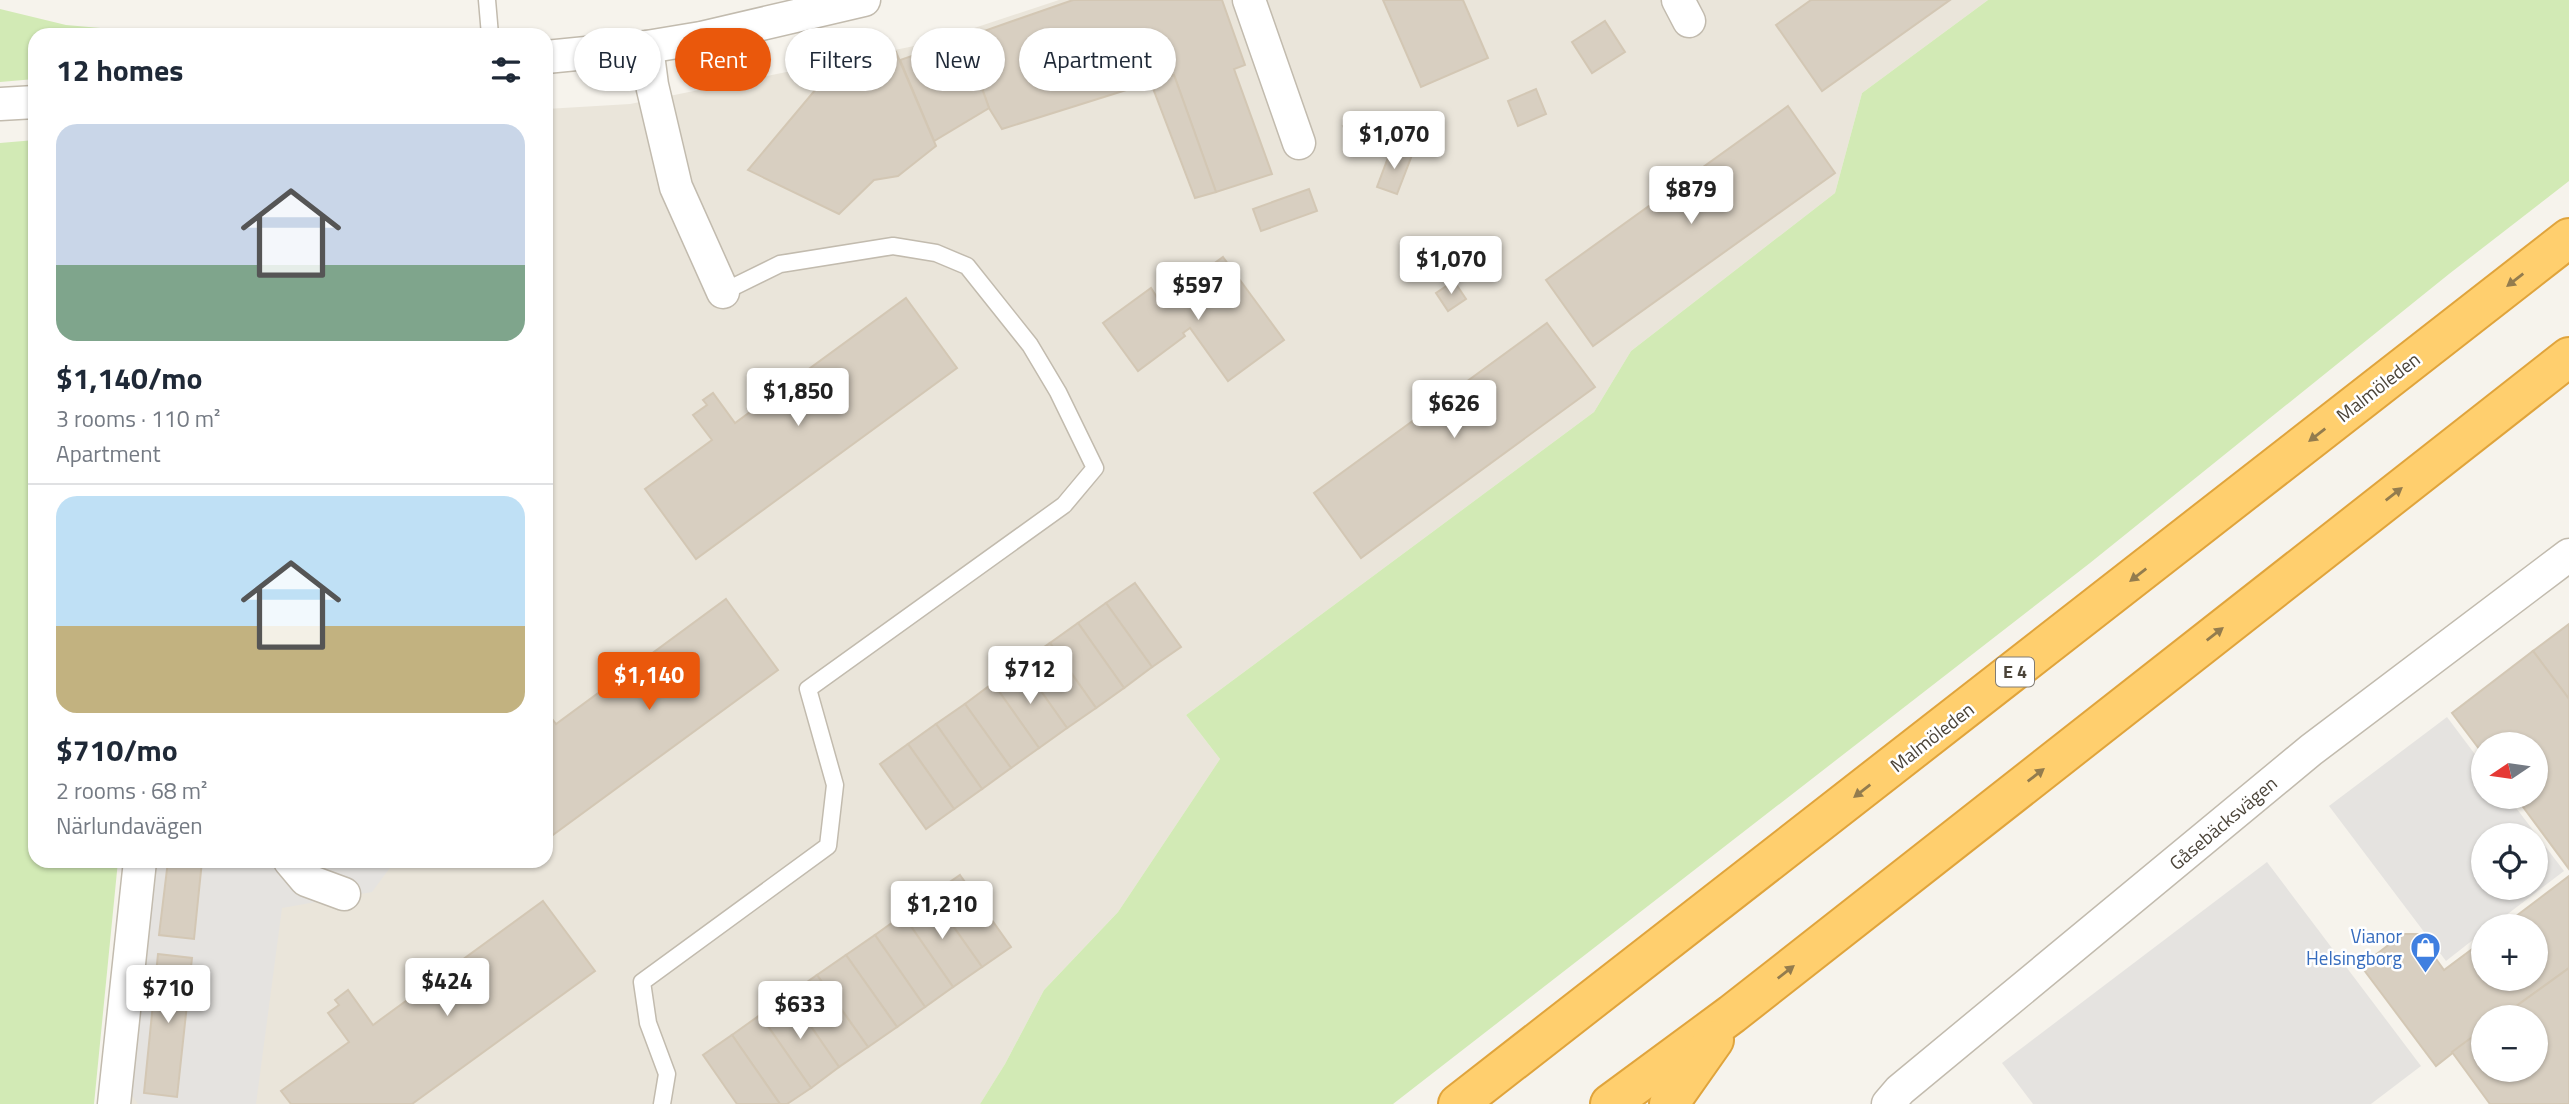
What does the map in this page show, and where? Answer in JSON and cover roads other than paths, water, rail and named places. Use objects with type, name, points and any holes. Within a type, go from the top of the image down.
[{"type":"highway","name":"Malmöleden","points":[[1458,1104],[2569,238]]},
{"type":"highway","points":[[1610,1104],[1732,1014],[2569,357]]},
{"type":"highway","points":[[1669,1104],[1732,1014]]},
{"type":"street","points":[[661,44],[863,0]]},
{"type":"street","points":[[1249,0],[1298,143]]},
{"type":"street","points":[[553,56],[574,54]]},
{"type":"street","points":[[653,91],[676,187],[723,292]]},
{"type":"street","points":[[0,104],[28,102]]},
{"type":"street","name":"Gåsebäcksvägen","points":[[1888,1104],[1900,1090],[2311,750],[2569,555]]},
{"type":"street","points":[[114,1104],[139,868]]},
{"type":"street","points":[[296,868],[306,880],[344,894]]},
{"type":"lane","points":[[487,0],[489,28]]},
{"type":"lane","points":[[662,1104],[667,1074],[648,1023],[642,982],[828,846],[835,785],[808,689],[1064,505],[1095,468],[1058,392],[1030,345],[967,266],[936,253],[893,246],[780,264],[723,292]]},
{"type":"place","name":"Vianor Helsingborg","points":[[2425,974]]}]
